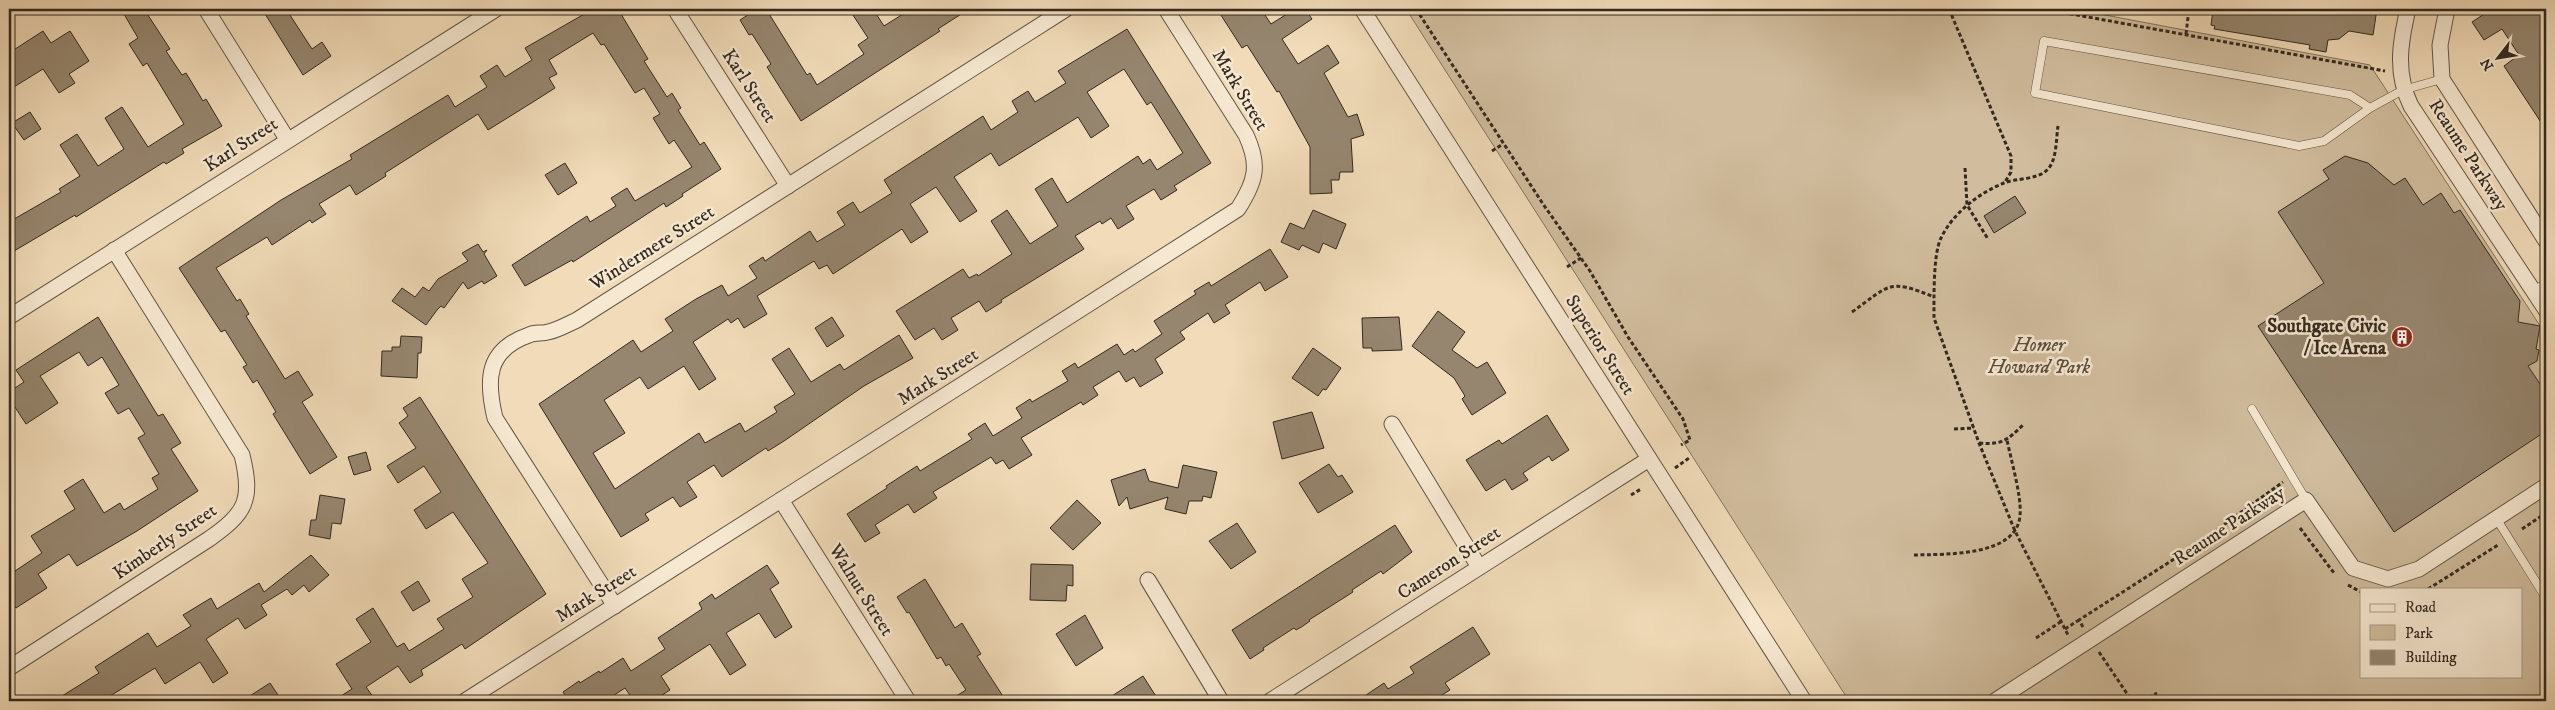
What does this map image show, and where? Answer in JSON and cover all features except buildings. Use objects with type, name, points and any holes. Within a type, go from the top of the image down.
[{"type":"street","points":[[206,9],[288,139]]},
{"type":"street","name":"Karl Street","points":[[9,317],[496,9]]},
{"type":"street","name":"Karl Street","points":[[675,9],[788,186]]},
{"type":"street","name":"Windermere Street","points":[[615,606],[496,418],[489,392],[492,367],[501,352],[515,341],[531,334],[549,332],[577,320],[1066,9]]},
{"type":"street","name":"Mark Street","points":[[465,701],[1238,209],[1253,181],[1255,162],[1252,148],[1246,135],[1166,9]]},
{"type":"street","name":"Superior Street","points":[[1362,9],[1804,701]]},
{"type":"street","name":"Reaume Parkway","points":[[2408,9],[2399,57],[2401,83],[2411,106],[2540,287],[2546,310]]},
{"type":"street","name":"Reaume Parkway","points":[[2447,9],[2440,45],[2442,79],[2546,241]]},
{"type":"street","name":"Kimberly Street","points":[[9,668],[209,539],[237,516],[246,499],[248,481],[242,455],[114,250]]},
{"type":"street","points":[[1392,424],[1479,567]]},
{"type":"street","name":"Cameron Street","points":[[1270,701],[1649,459]]},
{"type":"street","name":"Reaume Parkway","points":[[1995,701],[2306,500],[2353,568],[2388,579],[2419,568],[2546,486]]},
{"type":"street","name":"Walnut Street","points":[[781,500],[908,701]]},
{"type":"street","points":[[1148,580],[1221,701]]},
{"type":"lane","points":[[2370,108],[2350,95],[2044,41],[2036,93],[2299,146],[2324,141],[2370,108],[2401,83],[2442,79]]},
{"type":"lane","points":[[2252,409],[2306,500]]},
{"type":"lane","points":[[2496,518],[2546,598]]},
{"type":"path","points":[[1417,9],[1503,144],[1581,258],[1643,361],[1683,419],[1690,440],[1681,445]]},
{"type":"path","points":[[1949,9],[2011,156],[2011,172],[2004,182]]},
{"type":"path","points":[[2044,9],[2374,68],[2401,83]]},
{"type":"path","points":[[2186,34],[2189,9]]},
{"type":"path","points":[[2058,126],[2053,162],[2047,171],[2038,176],[2004,182],[1967,205],[1953,220],[1940,239],[1934,297],[1934,318],[1974,428],[2015,531],[2070,639]]},
{"type":"path","points":[[1492,151],[1503,144]]},
{"type":"path","points":[[1965,168],[1967,205],[1988,239]]},
{"type":"path","points":[[1567,267],[1581,258]]},
{"type":"path","points":[[1852,312],[1889,286],[1908,286],[1934,297]]},
{"type":"path","points":[[1980,443],[1996,445],[2007,440],[2023,425]]},
{"type":"path","points":[[1954,429],[1974,428]]},
{"type":"path","points":[[1914,555],[1954,554],[1978,550],[2005,543],[2015,531],[2020,516],[2007,440]]},
{"type":"path","points":[[1670,471],[1689,458]]},
{"type":"path","points":[[2066,629],[2193,547],[2285,480]]},
{"type":"path","points":[[1631,495],[1641,489]]},
{"type":"path","points":[[2522,529],[2546,513]]},
{"type":"path","points":[[2430,588],[2498,545]]},
{"type":"path","points":[[2079,620],[2085,629]]},
{"type":"path","points":[[2036,638],[2062,621]]},
{"type":"path","points":[[2096,647],[2132,701]]},
{"type":"path","points":[[2143,701],[2156,693]]},
{"type":"green space","name":"Homer Howard Park","points":[[1406,9],[2073,9],[2370,65],[2546,335],[2546,701],[1849,701]]},
{"type":"place","name":"Southgate Civic / Ice Arena","points":[[2402,337]]}]
